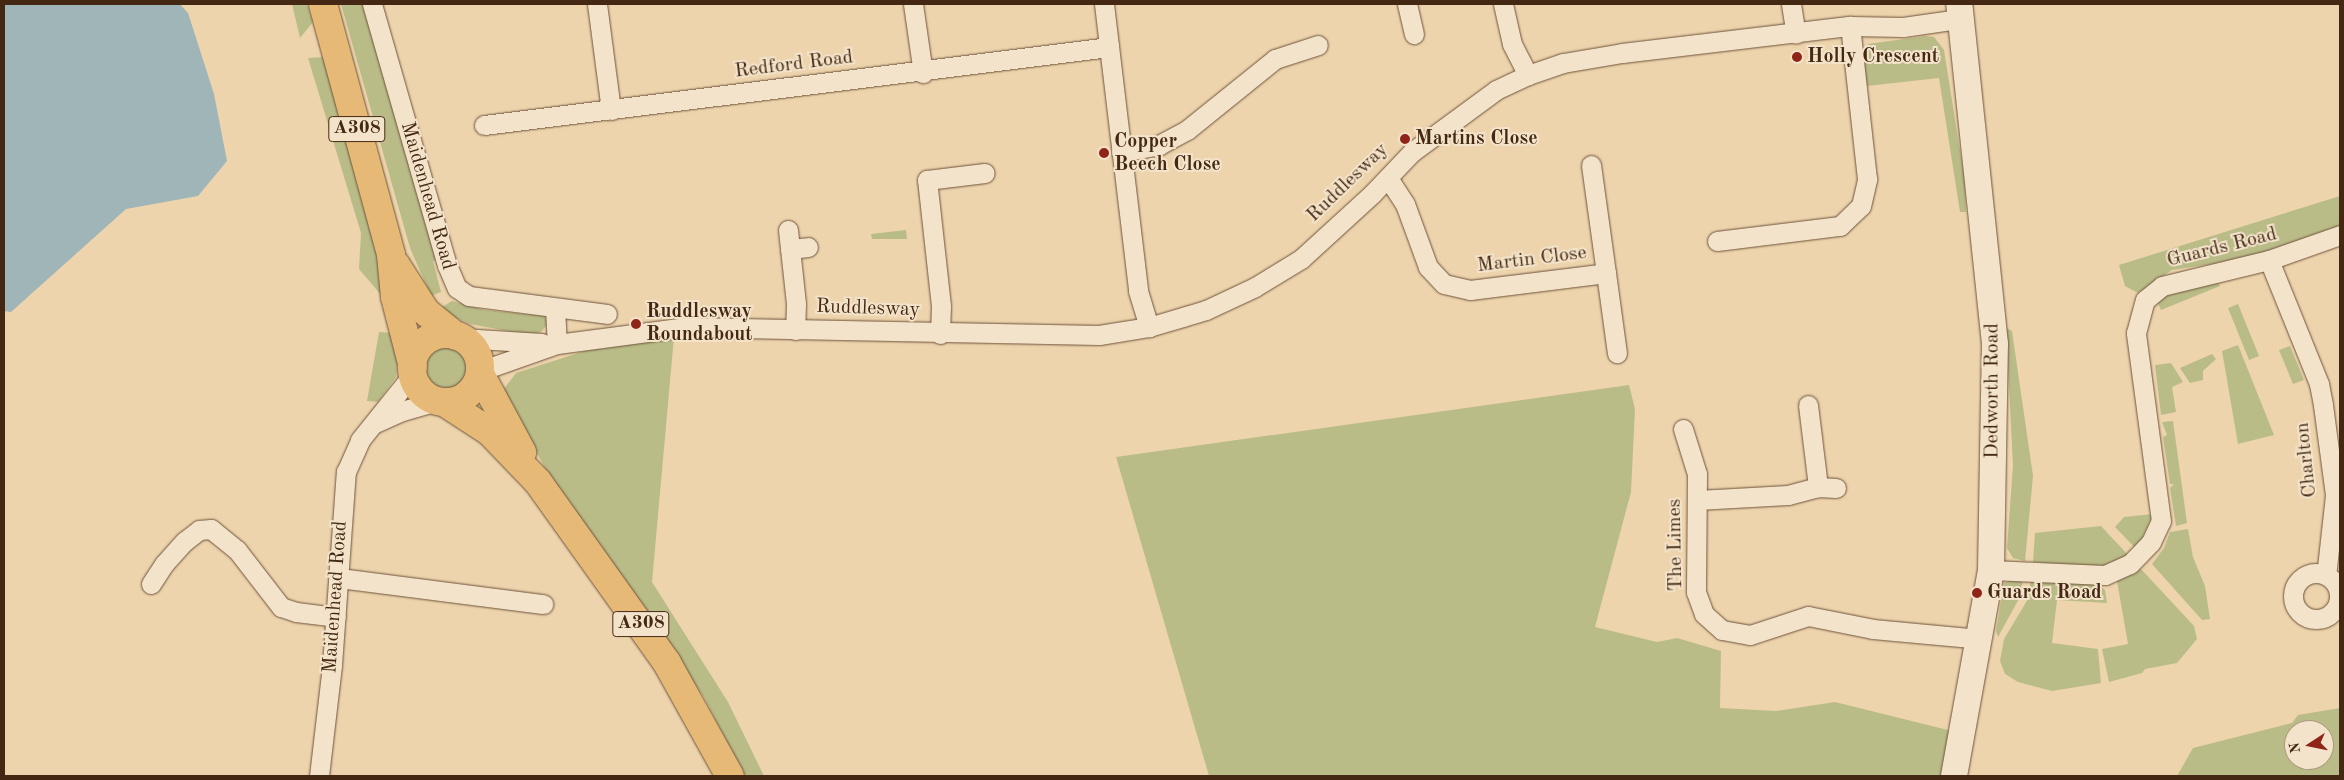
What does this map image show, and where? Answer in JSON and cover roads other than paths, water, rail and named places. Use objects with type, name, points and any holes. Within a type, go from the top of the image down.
[{"type":"main road","name":"A308","points":[[323,4],[390,255],[395,297],[413,371]]},
{"type":"main road","name":"Dedworth Road","points":[[1954,776],[1991,570],[1995,344],[1959,12]]},
{"type":"main road","name":"A308","points":[[390,255],[418,302],[434,320],[458,337]]},
{"type":"main road","points":[[438,336],[458,337],[476,352],[480,373],[466,396],[441,402],[421,391],[413,371],[415,355],[427,341],[438,336]]},
{"type":"main road","name":"A308","points":[[480,373],[538,482],[666,663],[730,776]]},
{"type":"main road","name":"A308","points":[[441,402],[490,432],[538,482]]},
{"type":"street","name":"Maidenhead Road","points":[[372,4],[446,265],[457,288],[470,296],[607,314]]},
{"type":"street","points":[[597,4],[611,110]]},
{"type":"street","points":[[914,4],[923,73]]},
{"type":"street","points":[[1104,4],[1138,291],[1150,327]]},
{"type":"street","points":[[1407,4],[1414,34]]},
{"type":"street","points":[[1503,4],[1512,44],[1528,75]]},
{"type":"street","points":[[1791,4],[1796,34]]},
{"type":"street","name":"Ruddlesway","points":[[458,337],[557,344],[687,327],[940,334],[1099,335],[1150,327],[1206,310],[1255,288],[1301,259],[1388,178],[1412,152],[1443,127],[1496,90],[1528,75],[1562,63],[1622,53],[1796,34],[1850,26],[1903,26],[1959,12]]},
{"type":"street","points":[[1726,235],[1840,226],[1861,206],[1867,179],[1850,26]]},
{"type":"street","name":"Redford Road","points":[[484,125],[923,73],[1109,47]]},
{"type":"street","points":[[1121,152],[1159,146],[1187,130],[1275,59],[1312,51]]},
{"type":"street","name":"Ruddlesway","points":[[940,334],[941,306],[924,232],[927,180],[985,173]]},
{"type":"street","points":[[1588,176],[1606,273]]},
{"type":"street","name":"Martin Close","points":[[1388,178],[1405,204],[1428,267],[1444,284],[1470,290],[1606,273],[1618,353]]},
{"type":"street","name":"Guards Road","points":[[1991,570],[2106,575],[2130,564],[2151,542],[2161,521],[2136,333],[2145,300],[2162,286],[2269,260],[2340,234]]},
{"type":"street","name":"Ruddlesway","points":[[795,242],[795,330]]},
{"type":"street","name":"Charlton","points":[[2269,260],[2319,384],[2323,405],[2335,495],[2326,576]]},
{"type":"street","points":[[555,308],[557,344]]},
{"type":"street","name":"Ruddlesway","points":[[480,373],[557,344]]},
{"type":"street","name":"Maidenhead Road","points":[[319,776],[336,616],[346,472],[360,440],[413,371]]},
{"type":"street","points":[[372,424],[402,411],[441,402]]},
{"type":"street","points":[[1697,500],[1788,496],[1827,487],[1808,405]]},
{"type":"street","name":"The Limes","points":[[1683,429],[1697,474],[1696,592],[1704,614],[1722,630],[1750,635],[1808,616],[1873,629],[1980,639]]},
{"type":"street","points":[[151,584],[164,564],[184,541],[199,530],[211,529],[237,550],[281,607],[296,612],[336,616]]},
{"type":"street","points":[[338,578],[543,604]]},
{"type":"place","name":"Holly Crescent","points":[[1797,57]]},
{"type":"place","name":"Martins Close","points":[[1405,139]]},
{"type":"place","name":"Copper Beech Close","points":[[1104,153]]},
{"type":"place","name":"Ruddlesway Roundabout","points":[[636,324]]},
{"type":"place","name":"Guards Road","points":[[1977,593]]}]
